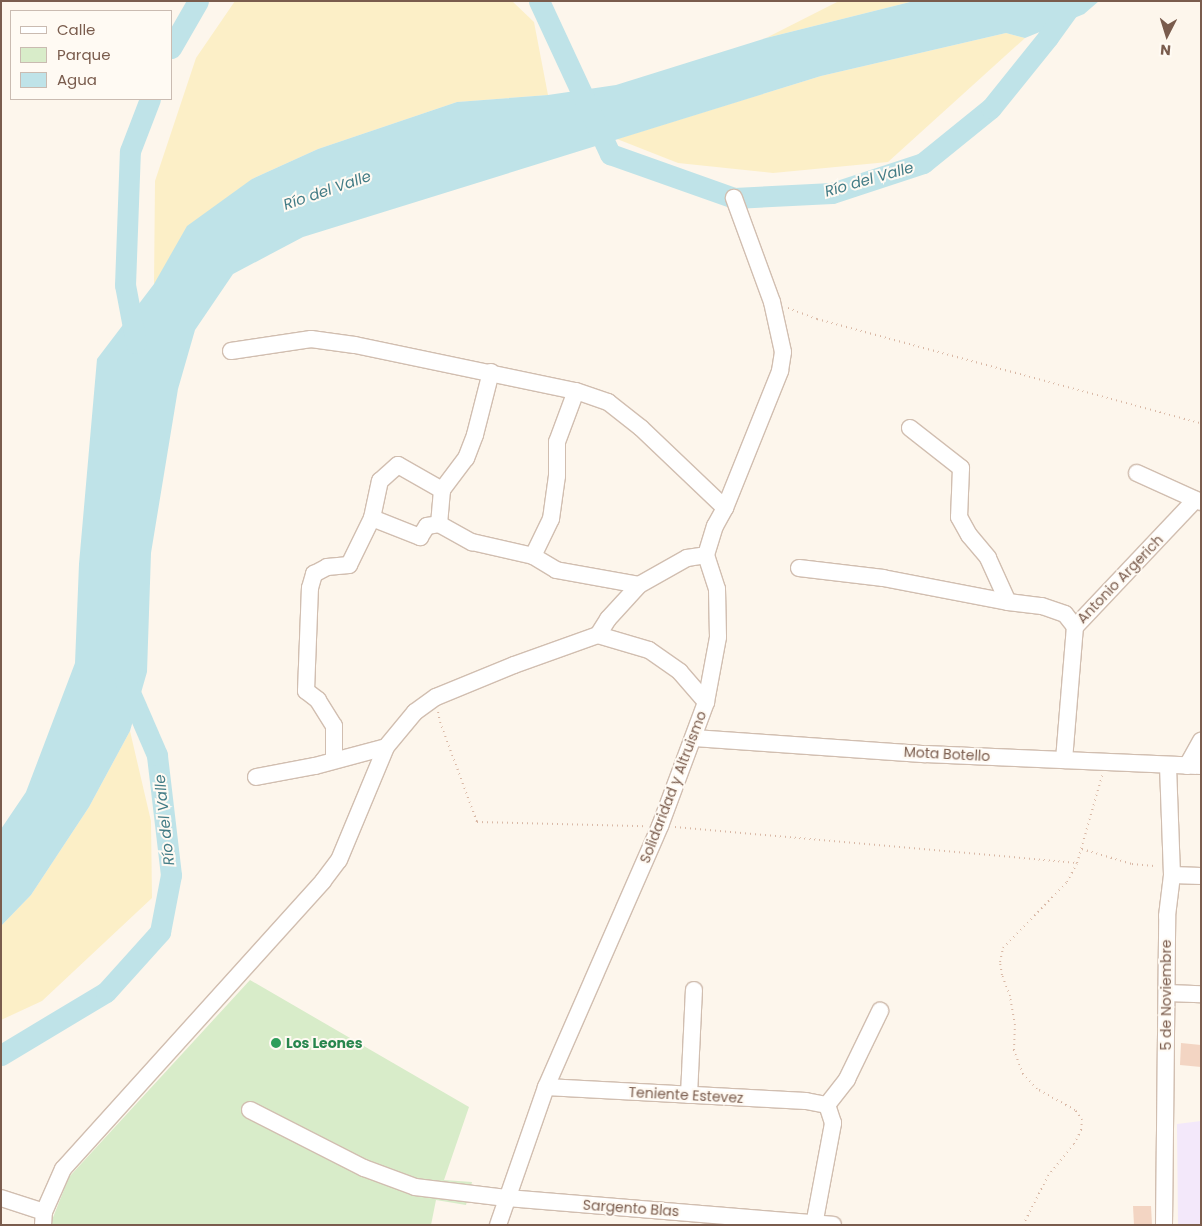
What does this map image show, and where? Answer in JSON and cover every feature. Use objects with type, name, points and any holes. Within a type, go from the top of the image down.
[{"type":"street","points":[[598,635],[608,619],[639,585],[687,558],[706,555],[715,526],[725,508],[780,371],[783,352],[772,302],[734,198]]},
{"type":"street","points":[[231,351],[311,339],[356,345],[576,391],[608,402],[641,428],[725,508]]},
{"type":"street","points":[[439,524],[442,490],[466,458],[475,435],[491,372]]},
{"type":"street","points":[[533,556],[551,519],[557,476],[556,442],[576,391]]},
{"type":"street","points":[[910,428],[961,468],[959,517],[969,535],[988,558],[1008,602]]},
{"type":"street","points":[[334,760],[334,726],[318,700],[306,691],[310,588],[314,574],[327,567],[349,565],[372,518],[380,481],[398,465],[442,490]]},
{"type":"street","points":[[1137,472],[1198,501]]},
{"type":"street","name":"Antonio Argerich","points":[[1064,760],[1075,627],[1198,501]]},
{"type":"street","points":[[372,518],[420,538],[427,526],[439,524],[472,542],[533,556],[556,570],[639,585]]},
{"type":"street","name":"Solidaridad y Altruismo","points":[[498,1225],[546,1087],[660,826],[706,702],[718,637],[717,589],[706,555]]},
{"type":"street","points":[[799,568],[883,578],[1008,602],[1042,606],[1065,614],[1075,627]]},
{"type":"street","points":[[1,1198],[44,1218],[63,1169],[323,881],[339,860],[386,747],[416,712],[436,697],[514,665],[598,635],[649,650],[680,672],[706,702]]},
{"type":"street","name":"Mota Botello","points":[[694,738],[924,754],[1194,766]]},
{"type":"street","points":[[1194,766],[1201,741]]},
{"type":"street","points":[[256,777],[283,773],[386,747]]},
{"type":"street","name":"5 de Noviembre","points":[[1164,1225],[1167,916],[1172,871],[1168,765]]},
{"type":"street","points":[[1172,871],[1201,876]]},
{"type":"street","points":[[689,1095],[694,990]]},
{"type":"street","points":[[1167,993],[1201,994]]},
{"type":"street","points":[[814,1224],[833,1123],[827,1105],[847,1079],[880,1011]]},
{"type":"street","name":"Teniente Estevez","points":[[546,1087],[806,1101],[827,1105]]},
{"type":"street","name":"Sargento Blas","points":[[250,1110],[364,1168],[407,1185],[506,1198],[833,1225]]},
{"type":"path","points":[[772,302],[817,319],[1201,423]]},
{"type":"path","points":[[436,697],[440,722],[476,822],[660,826],[1077,864]]},
{"type":"path","points":[[1023,1225],[1048,1176],[1074,1144],[1082,1130],[1082,1120],[1075,1110],[1037,1089],[1024,1074],[1014,1050],[1015,1025],[1010,996],[1002,975],[1000,962],[1004,948],[1067,882],[1077,864],[1106,762]]},
{"type":"path","points":[[1081,849],[1132,864],[1172,871]]},
{"type":"shaded area","points":[[1201,1121],[1201,1225],[1178,1225],[1177,1124]]},
{"type":"green space","name":"Los Leones","points":[[250,980],[469,1107],[444,1180],[472,1182],[466,1205],[436,1200],[431,1225],[50,1225],[69,1177]]},
{"type":"sand","points":[[235,1],[512,1],[534,22],[548,95],[457,102],[318,149],[252,179],[154,284],[155,181],[196,58]]},
{"type":"sand","points":[[839,1],[914,1],[766,38]]},
{"type":"sand","points":[[1006,33],[1025,38],[888,162],[773,173],[678,163],[617,139],[821,76]]},
{"type":"sand","points":[[130,731],[151,821],[152,898],[42,1001],[1,1020],[1,926],[31,895],[89,807]]},
{"type":"water","points":[[914,1],[1099,1],[1084,14],[1025,38],[1006,33],[821,76],[303,237],[233,274],[195,330],[178,389],[151,553],[147,672],[130,731],[89,807],[31,895],[1,926],[1,829],[26,792],[75,663],[79,564],[97,359],[154,284],[187,226],[252,179],[318,149],[457,102],[548,95],[616,85],[766,38]]},
{"type":"building","points":[[1181,1043],[1201,1045],[1201,1067],[1180,1065]]},
{"type":"building","points":[[1133,1206],[1151,1206],[1152,1225],[1134,1225]]},
{"type":"waterway","name":"Río del Valle","points":[[172,46],[198,1]]},
{"type":"waterway","name":"Río del Valle","points":[[539,1],[610,154],[734,198],[832,193],[923,163],[991,108],[1048,37],[1074,1]]},
{"type":"waterway","name":"Río del Valle","points":[[136,343],[125,285],[130,151],[150,100]]},
{"type":"waterway","name":"Río del Valle","points":[[1,1055],[106,992],[160,932],[171,875],[157,755],[125,681]]},
{"type":"place","name":"Los Leones","points":[[276,1043]]}]
